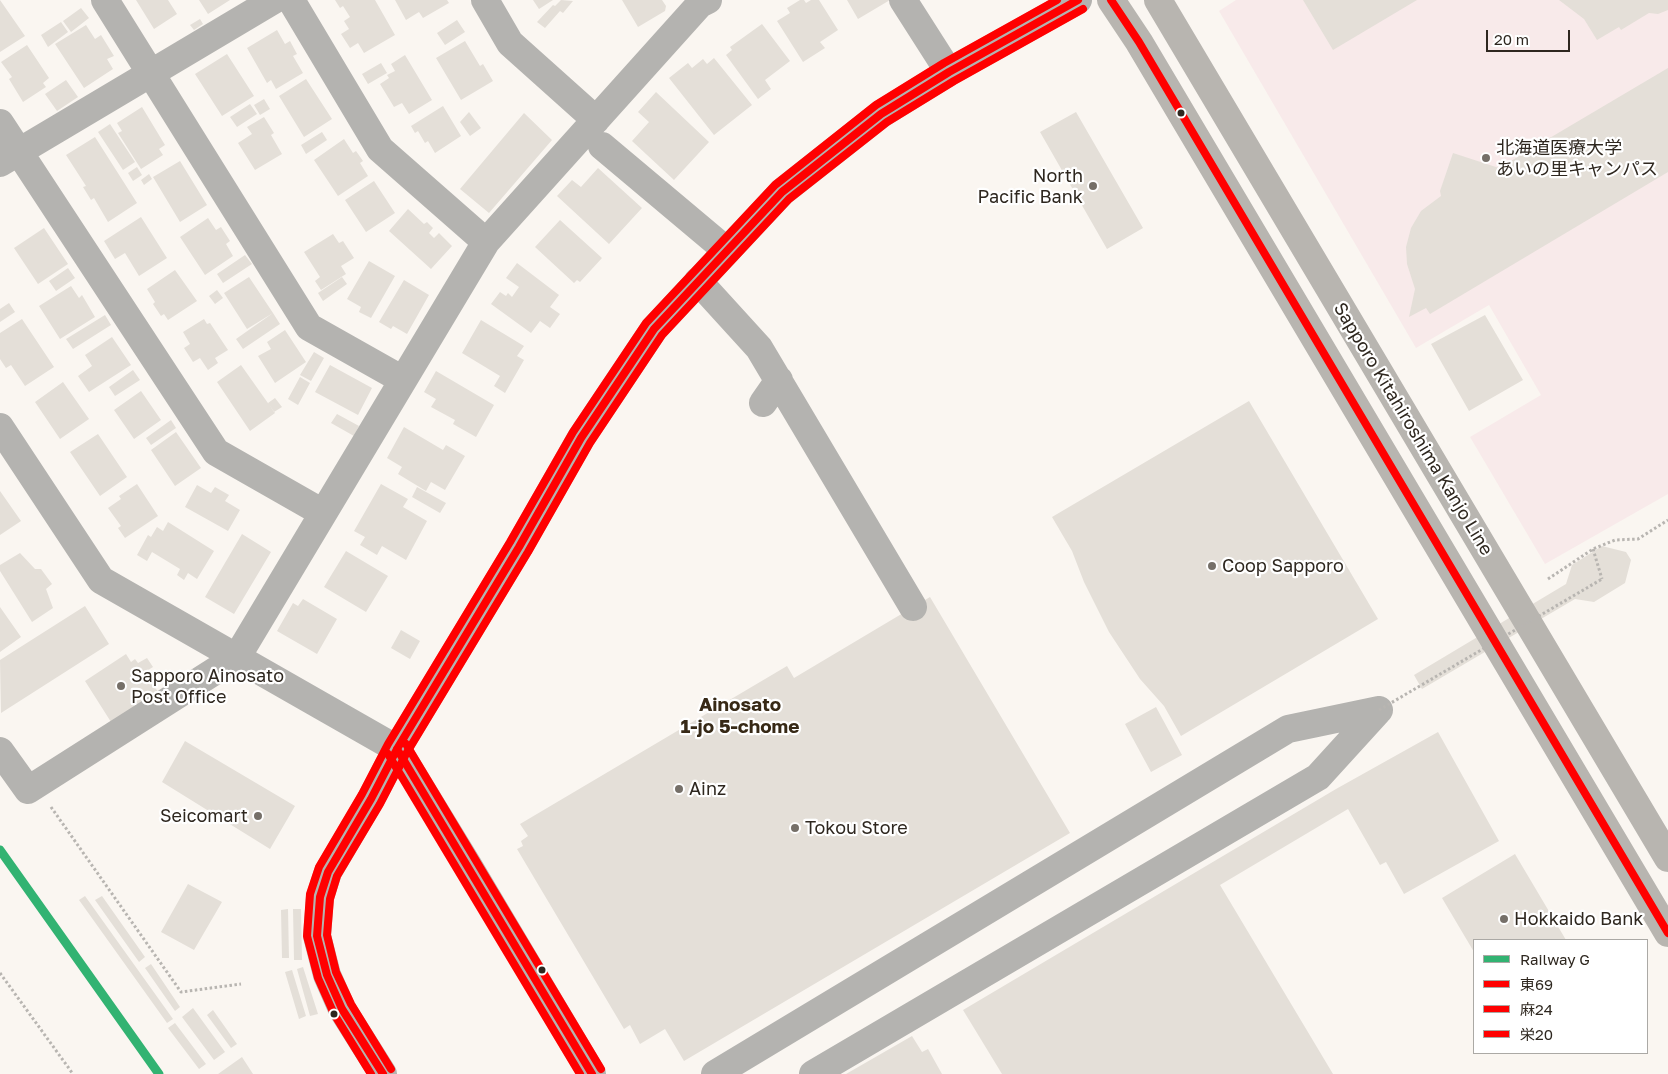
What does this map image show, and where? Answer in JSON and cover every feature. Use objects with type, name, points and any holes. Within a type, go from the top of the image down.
[{"type":"main road","points":[[1111,0],[1139,42],[1668,933]]},
{"type":"main road","name":"Sapporo Kitahiroshima Kanjo Line","points":[[1158,0],[1668,858]]},
{"type":"street","points":[[104,0],[309,327],[403,380]]},
{"type":"street","points":[[9,158],[274,0]]},
{"type":"street","points":[[291,0],[380,149],[486,242]]},
{"type":"street","points":[[485,0],[510,43],[599,133],[727,251]]},
{"type":"street","points":[[903,0],[949,72]]},
{"type":"street","points":[[383,1074],[342,1008],[327,975],[317,936],[320,897],[328,872],[371,799],[397,749],[519,547],[581,438],[654,329],[782,192],[881,114],[949,72],[1064,10],[1078,0]]},
{"type":"street","points":[[0,751],[28,790],[237,657],[486,242],[599,133],[702,2]]},
{"type":"street","points":[[0,124],[9,158],[216,452],[323,513]]},
{"type":"street","points":[[698,281],[759,348],[914,607]]},
{"type":"street","points":[[763,403],[779,380]]},
{"type":"street","points":[[0,427],[101,580],[397,749],[592,1074]]},
{"type":"street","points":[[715,1074],[1288,729],[1379,710]]},
{"type":"street","points":[[813,1074],[1318,777],[1379,710]]},
{"type":"path","points":[[1548,579],[1593,549],[1615,540],[1638,538],[1668,520]]},
{"type":"path","points":[[1379,710],[1602,580],[1593,549]]},
{"type":"path","points":[[47,802],[181,992],[241,984]]},
{"type":"path","points":[[0,972],[73,1074]]},
{"type":"shaded area","name":"北海道医療大学 あいの里キャンパス","points":[[1236,0],[1668,0],[1668,494],[1545,564],[1470,437],[1541,395],[1489,305],[1416,348],[1219,11]]},
{"type":"building","points":[[0,0],[25,36],[0,52]]},
{"type":"building","points":[[136,0],[168,0],[177,14],[154,29]]},
{"type":"building","points":[[199,0],[230,0],[208,14]]},
{"type":"building","points":[[335,0],[375,0],[395,35],[364,53],[358,43],[350,48],[341,34],[349,29],[344,21],[350,17],[343,6],[340,8]]},
{"type":"building","points":[[395,0],[447,0],[449,3],[423,18],[419,12],[406,20]]},
{"type":"building","points":[[533,0],[553,0],[539,9]]},
{"type":"building","points":[[561,0],[573,1],[563,13],[560,11],[545,28],[537,22],[553,5],[555,6]]},
{"type":"building","points":[[622,0],[662,0],[666,6],[665,11],[638,27]]},
{"type":"building","points":[[800,0],[804,0],[806,3],[811,0],[819,0],[838,30],[820,42],[825,48],[803,62],[777,21],[790,13],[787,8]]},
{"type":"building","points":[[847,0],[890,0],[858,19]]},
{"type":"building","points":[[1303,0],[1417,0],[1333,50]]},
{"type":"building","points":[[1559,0],[1668,0],[1668,10],[1658,14],[1649,13],[1621,30],[1619,27],[1597,40],[1584,19]]},
{"type":"building","points":[[81,8],[89,18],[71,32],[63,21]]},
{"type":"building","points":[[200,19],[203,24],[194,30],[190,25]]},
{"type":"building","points":[[457,20],[465,32],[445,45],[437,33]]},
{"type":"building","points":[[61,22],[68,32],[48,47],[41,35]]},
{"type":"building","points":[[762,24],[790,61],[765,80],[771,89],[758,99],[726,55],[732,50],[730,47]]},
{"type":"building","points":[[86,25],[95,39],[101,35],[114,56],[107,59],[113,69],[84,88],[55,44]]},
{"type":"building","points":[[277,30],[285,44],[290,41],[297,54],[293,56],[303,73],[276,89],[271,80],[267,83],[247,48]]},
{"type":"building","points":[[465,41],[480,66],[483,64],[493,81],[461,100],[436,58]]},
{"type":"building","points":[[27,45],[49,78],[43,83],[46,87],[23,102],[9,79],[12,77],[1,62]]},
{"type":"building","points":[[227,54],[254,96],[222,116],[195,74]]},
{"type":"building","points":[[405,55],[432,100],[409,114],[402,103],[394,107],[380,84],[389,78],[387,75],[395,71],[391,64]]},
{"type":"building","points":[[714,58],[752,105],[714,135],[669,78],[688,63],[692,68],[703,59],[707,64]]},
{"type":"building","points":[[381,63],[387,73],[368,84],[362,74]]},
{"type":"building","points":[[1668,68],[1668,172],[1430,314],[1426,308],[1409,317],[1415,289],[1407,264],[1406,247],[1411,228],[1421,211],[1441,196],[1440,191],[1453,153],[1499,168]]},
{"type":"building","points":[[306,79],[332,119],[304,137],[279,96]]},
{"type":"building","points":[[66,80],[78,97],[57,111],[45,94]]},
{"type":"building","points":[[656,92],[709,142],[674,180],[632,141],[649,122],[638,112]]},
{"type":"building","points":[[264,99],[270,109],[260,115],[254,105]]},
{"type":"building","points":[[250,104],[257,114],[237,127],[230,117]]},
{"type":"building","points":[[443,106],[461,136],[435,153],[428,141],[425,143],[418,131],[415,133],[411,126]]},
{"type":"building","points":[[142,107],[165,145],[159,149],[163,155],[141,169],[118,133],[122,131],[117,123]]},
{"type":"building","points":[[469,112],[481,128],[470,136],[460,122]]},
{"type":"building","points":[[1076,112],[1143,228],[1107,249],[1040,132]]},
{"type":"building","points":[[524,113],[552,140],[489,213],[460,189]]},
{"type":"building","points":[[264,117],[274,133],[271,135],[282,154],[255,170],[238,143],[252,134],[247,127]]},
{"type":"building","points":[[110,124],[135,162],[123,170],[98,132]]},
{"type":"building","points":[[322,132],[327,140],[306,154],[301,145]]},
{"type":"building","points":[[95,137],[137,203],[108,222],[94,198],[91,200],[83,187],[86,186],[66,155]]},
{"type":"building","points":[[344,139],[353,153],[356,151],[363,161],[360,163],[368,176],[338,196],[314,160]]},
{"type":"building","points":[[180,161],[207,205],[180,222],[153,177]]},
{"type":"building","points":[[137,167],[142,175],[133,181],[128,173]]},
{"type":"building","points":[[598,168],[642,208],[609,244],[557,196],[572,180],[581,187]]},
{"type":"building","points":[[149,174],[152,179],[144,185],[141,180]]},
{"type":"building","points":[[374,181],[395,213],[366,232],[345,200]]},
{"type":"building","points":[[408,209],[424,224],[427,222],[433,228],[429,233],[434,238],[439,233],[452,246],[431,269],[389,231]]},
{"type":"building","points":[[141,217],[167,258],[139,276],[125,253],[115,259],[104,241]]},
{"type":"building","points":[[208,218],[216,230],[221,227],[230,241],[226,244],[233,256],[205,275],[180,237]]},
{"type":"building","points":[[560,220],[602,258],[580,282],[577,280],[574,283],[535,247]]},
{"type":"building","points":[[44,228],[68,264],[38,284],[14,248]]},
{"type":"building","points":[[333,234],[339,243],[343,241],[354,258],[341,266],[346,274],[321,290],[315,281],[320,277],[304,252]]},
{"type":"building","points":[[245,255],[252,264],[223,283],[217,274]]},
{"type":"building","points":[[369,261],[395,276],[371,318],[359,312],[361,307],[347,299]]},
{"type":"building","points":[[517,263],[559,295],[550,307],[560,314],[550,328],[540,321],[531,333],[491,304],[500,292],[506,296],[508,293],[512,297],[519,287],[506,278]]},
{"type":"building","points":[[68,268],[75,278],[56,291],[49,281]]},
{"type":"building","points":[[175,270],[197,301],[168,320],[164,314],[161,316],[153,304],[155,302],[147,289]]},
{"type":"building","points":[[249,277],[273,313],[247,329],[224,293]]},
{"type":"building","points":[[342,277],[347,284],[323,301],[318,293]]},
{"type":"building","points":[[404,280],[429,295],[407,334],[393,326],[391,329],[379,322]]},
{"type":"building","points":[[71,286],[79,298],[82,295],[95,317],[60,339],[39,306]]},
{"type":"building","points":[[217,290],[223,298],[215,304],[209,296]]},
{"type":"building","points":[[9,303],[15,312],[0,322],[0,309]]},
{"type":"building","points":[[273,313],[280,324],[243,349],[236,339]]},
{"type":"building","points":[[105,315],[111,325],[73,349],[66,339]]},
{"type":"building","points":[[1485,315],[1523,380],[1469,411],[1431,344]]},
{"type":"building","points":[[22,319],[54,367],[25,386],[11,365],[6,368],[0,359],[0,333]]},
{"type":"building","points":[[204,319],[207,324],[210,323],[228,350],[215,358],[218,363],[208,370],[200,358],[193,362],[184,348],[190,344],[183,332]]},
{"type":"building","points":[[481,320],[524,346],[517,356],[524,360],[505,393],[494,386],[500,376],[462,353]]},
{"type":"building","points":[[285,330],[306,362],[275,383],[258,356],[271,349],[267,342]]},
{"type":"building","points":[[112,337],[131,365],[89,392],[78,376],[92,366],[85,355]]},
{"type":"building","points":[[314,352],[324,358],[311,381],[300,375]]},
{"type":"building","points":[[241,365],[275,413],[250,431],[217,382]]},
{"type":"building","points":[[330,365],[372,388],[358,415],[315,392]]},
{"type":"building","points":[[133,370],[140,380],[115,396],[109,387]]},
{"type":"building","points":[[436,371],[494,405],[476,437],[453,424],[455,420],[431,407],[436,399],[424,392]]},
{"type":"building","points":[[300,377],[310,383],[298,405],[288,399]]},
{"type":"building","points":[[63,382],[89,419],[60,439],[35,402]]},
{"type":"building","points":[[141,391],[161,420],[134,439],[114,410]]},
{"type":"building","points":[[275,398],[282,407],[274,412],[268,403]]},
{"type":"building","name":"Coop Sapporo","points":[[1249,401],[1378,619],[1181,736],[1164,706],[1140,679],[1109,632],[1084,582],[1072,551],[1052,517]]},
{"type":"building","points":[[337,414],[359,426],[354,436],[331,423]]},
{"type":"building","points":[[171,420],[176,428],[151,445],[146,438]]},
{"type":"building","points":[[404,427],[443,450],[446,445],[465,456],[445,490],[431,482],[426,491],[398,474],[402,467],[387,458]]},
{"type":"building","points":[[176,432],[201,468],[175,486],[151,450]]},
{"type":"building","points":[[98,434],[127,477],[100,496],[70,452]]},
{"type":"building","points":[[137,484],[158,516],[125,538],[118,528],[121,526],[108,508],[121,499],[119,496]]},
{"type":"building","points":[[381,484],[408,499],[403,507],[427,521],[406,560],[382,546],[377,555],[360,545],[365,537],[354,531]]},
{"type":"building","points":[[197,485],[211,493],[215,487],[229,495],[225,501],[240,510],[228,531],[185,507]]},
{"type":"building","points":[[417,487],[446,503],[440,513],[412,497]]},
{"type":"building","points":[[0,491],[21,521],[0,535]]},
{"type":"building","points":[[168,522],[214,551],[197,579],[188,573],[184,580],[177,575],[180,569],[152,552],[147,561],[137,555],[148,535],[151,537],[157,527],[163,531]]},
{"type":"building","points":[[242,534],[271,552],[234,614],[205,597]]},
{"type":"building","points":[[1602,546],[1626,552],[1631,560],[1625,583],[1594,602],[1575,599],[1422,689],[1414,675],[1566,584],[1572,565]]},
{"type":"building","points":[[346,551],[388,576],[366,612],[324,587]]},
{"type":"building","points":[[20,553],[35,569],[41,569],[52,584],[46,589],[53,608],[32,622],[0,571],[0,565]]},
{"type":"building","name":"Tokou Store","points":[[930,597],[1070,833],[684,1061],[665,1029],[640,1044],[630,1025],[624,1029],[517,849],[523,846],[521,841],[528,836],[520,824],[787,666],[794,678]]},
{"type":"building","points":[[303,599],[337,619],[317,654],[277,631],[293,603],[298,606]]},
{"type":"building","points":[[85,606],[109,644],[1,713],[0,660]]},
{"type":"building","points":[[0,607],[21,637],[0,652]]},
{"type":"building","points":[[401,630],[420,641],[410,659],[391,648]]},
{"type":"building","points":[[126,654],[131,662],[135,659],[138,663],[147,658],[153,667],[145,672],[158,692],[111,722],[85,681]]},
{"type":"building","points":[[1156,707],[1182,755],[1151,772],[1125,724]]},
{"type":"building","points":[[1438,732],[1499,841],[1404,894],[1386,862],[1380,865],[1348,809],[1220,885],[1333,1074],[1002,1074],[963,1010],[1336,789]]},
{"type":"building","points":[[185,741],[295,806],[270,849],[162,782]]},
{"type":"building","name":"Hokkaido Bank","points":[[1515,854],[1565,939],[1473,939],[1473,950],[1442,898]]},
{"type":"building","points":[[188,884],[222,902],[194,950],[161,932]]},
{"type":"building","points":[[85,896],[173,1019],[167,1023],[79,900]]},
{"type":"building","points":[[102,896],[145,957],[139,962],[95,900]]},
{"type":"building","points":[[288,909],[289,958],[282,958],[281,910]]},
{"type":"building","points":[[293,909],[301,909],[302,960],[294,960]]},
{"type":"building","points":[[151,964],[180,1007],[175,1011],[145,968]]},
{"type":"building","points":[[303,967],[318,1014],[310,1016],[297,969]]},
{"type":"building","points":[[292,970],[306,1016],[299,1019],[285,972]]},
{"type":"building","points":[[193,1008],[225,1052],[214,1060],[182,1017]]},
{"type":"building","points":[[213,1010],[237,1044],[231,1048],[207,1015]]},
{"type":"building","points":[[175,1023],[206,1064],[199,1069],[168,1028]]},
{"type":"building","points":[[912,1036],[922,1052],[928,1049],[942,1074],[846,1074]]},
{"type":"building","points":[[242,1057],[253,1074],[218,1074]]},
{"type":"rail line","name":"G","points":[[0,850],[159,1074]]},
{"type":"transit line","name":"栄20","points":[[371,1074],[334,1014],[318,978],[307,936],[310,894],[319,867],[362,794],[388,744],[510,542],[573,432],[646,323],[775,185],[876,105],[944,63],[1057,0]]},
{"type":"transit line","name":"東69","points":[[383,1074],[342,1009],[327,975],[317,936],[320,897],[328,872],[371,799],[397,749],[519,547],[581,438],[654,329],[782,192],[881,114],[949,72],[1078,0]]},
{"type":"transit line","name":"東69","points":[[1111,0],[1139,42],[1668,933]]},
{"type":"transit line","name":"麻24","points":[[391,1069],[351,1004],[336,972],[327,935],[330,899],[337,876],[380,804],[406,754],[528,552],[590,443],[662,335],[789,199],[887,122],[954,81],[1083,9]]},
{"type":"transit line","name":"栄20","points":[[406,744],[601,1069]]},
{"type":"transit line","name":"東69","points":[[397,749],[592,1074]]},
{"type":"transit line","name":"麻24","points":[[388,754],[580,1074]]},
{"type":"place","name":"北海道医療大学 あいの里キャンパス","points":[[1486,158]]},
{"type":"place","name":"North Pacific Bank","points":[[1093,186]]},
{"type":"place","name":"Coop Sapporo","points":[[1212,566]]},
{"type":"place","name":"Sapporo Ainosato Post Office","points":[[121,686]]},
{"type":"place","name":"Ainz","points":[[679,789]]},
{"type":"place","name":"Seicomart","points":[[258,816]]},
{"type":"place","name":"Tokou Store","points":[[795,828]]},
{"type":"place","name":"Hokkaido Bank","points":[[1504,919]]},
{"type":"district","name":"Ainosato 1-jo 5-chome","points":[[740,716]]}]
